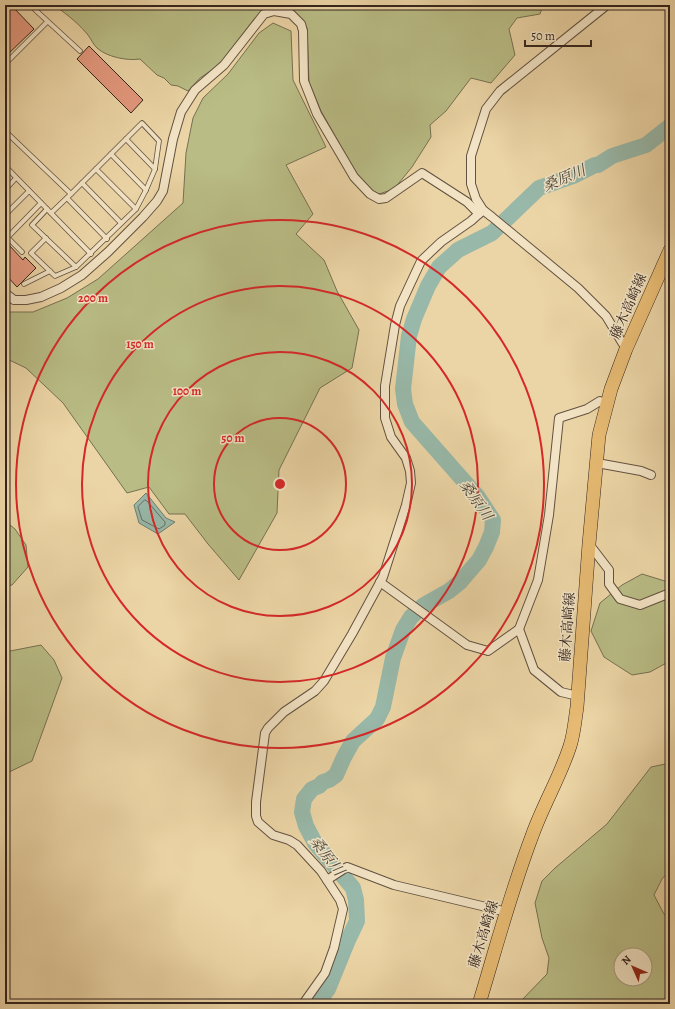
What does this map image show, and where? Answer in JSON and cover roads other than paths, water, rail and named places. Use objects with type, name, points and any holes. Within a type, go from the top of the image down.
[{"type":"main road","name":"藤木高崎線","points":[[479,1004],[506,912],[532,835],[570,746],[575,726],[578,696],[589,544],[599,435],[606,404],[626,349],[670,250]]},
{"type":"street","points":[[481,212],[471,184],[471,156],[486,109],[500,91],[607,5]]},
{"type":"street","points":[[5,293],[14,300],[26,300],[41,297],[61,288],[82,275],[108,252],[143,217],[157,201],[163,191],[173,139],[181,112],[195,90],[224,65],[264,14],[274,11],[291,14],[301,24],[303,31],[304,81],[308,93],[317,114],[354,177],[370,194],[379,199],[386,198],[422,173],[481,212],[492,217],[578,288],[606,316],[626,349]]},
{"type":"street","points":[[303,1004],[325,973],[334,948],[343,909],[340,900],[321,871],[297,845],[289,840],[273,835],[258,822],[256,816],[256,802],[265,733],[284,712],[315,691],[324,681],[352,634],[380,582],[406,505],[411,483],[410,471],[406,458],[391,437],[385,418],[385,386],[395,325],[400,306],[421,261],[441,242],[481,212]]},
{"type":"street","points":[[380,582],[467,645],[488,651],[519,629],[538,580],[549,514],[559,418],[587,409],[600,401],[606,404]]},
{"type":"street","points":[[597,463],[641,471],[651,475]]},
{"type":"street","points":[[589,544],[609,570],[610,584],[620,599],[640,605],[670,593]]},
{"type":"street","points":[[519,629],[534,670],[561,692],[578,696]]},
{"type":"street","points":[[327,880],[347,867],[394,885],[506,912]]},
{"type":"lane","points":[[30,5],[80,51]]},
{"type":"lane","points":[[5,64],[47,22]]},
{"type":"lane","points":[[46,238],[31,253],[55,276],[76,267],[136,209],[155,169],[159,141],[142,123],[52,213]]},
{"type":"lane","points":[[5,131],[71,194]]},
{"type":"lane","points":[[126,139],[155,169]]},
{"type":"lane","points":[[111,154],[146,190]]},
{"type":"lane","points":[[5,166],[91,254]]},
{"type":"lane","points":[[96,169],[136,209]]},
{"type":"lane","points":[[5,190],[16,178]]},
{"type":"lane","points":[[82,183],[121,223]]},
{"type":"lane","points":[[5,215],[29,191]]},
{"type":"lane","points":[[67,198],[107,238]]},
{"type":"lane","points":[[22,252],[6,239],[41,203]]},
{"type":"lane","points":[[47,209],[32,224],[76,267]]},
{"type":"lane","points":[[24,284],[50,271]]},
{"type":"water","points":[[146,493],[166,518],[175,522],[158,534],[139,523],[134,505]]},
{"type":"waterway","name":"桑原川","points":[[317,1004],[328,989],[357,921],[356,900],[353,888],[315,843],[306,826],[302,812],[304,799],[312,789],[336,775],[353,741],[377,719],[383,707],[393,658],[403,630],[411,617],[424,605],[449,591],[460,582],[479,560],[492,532],[493,520],[478,497],[412,422],[405,404],[403,389],[409,336],[414,319],[428,286],[439,267],[458,250],[492,233],[539,188],[573,176],[595,165],[598,165],[612,156],[646,145],[670,126]]}]
